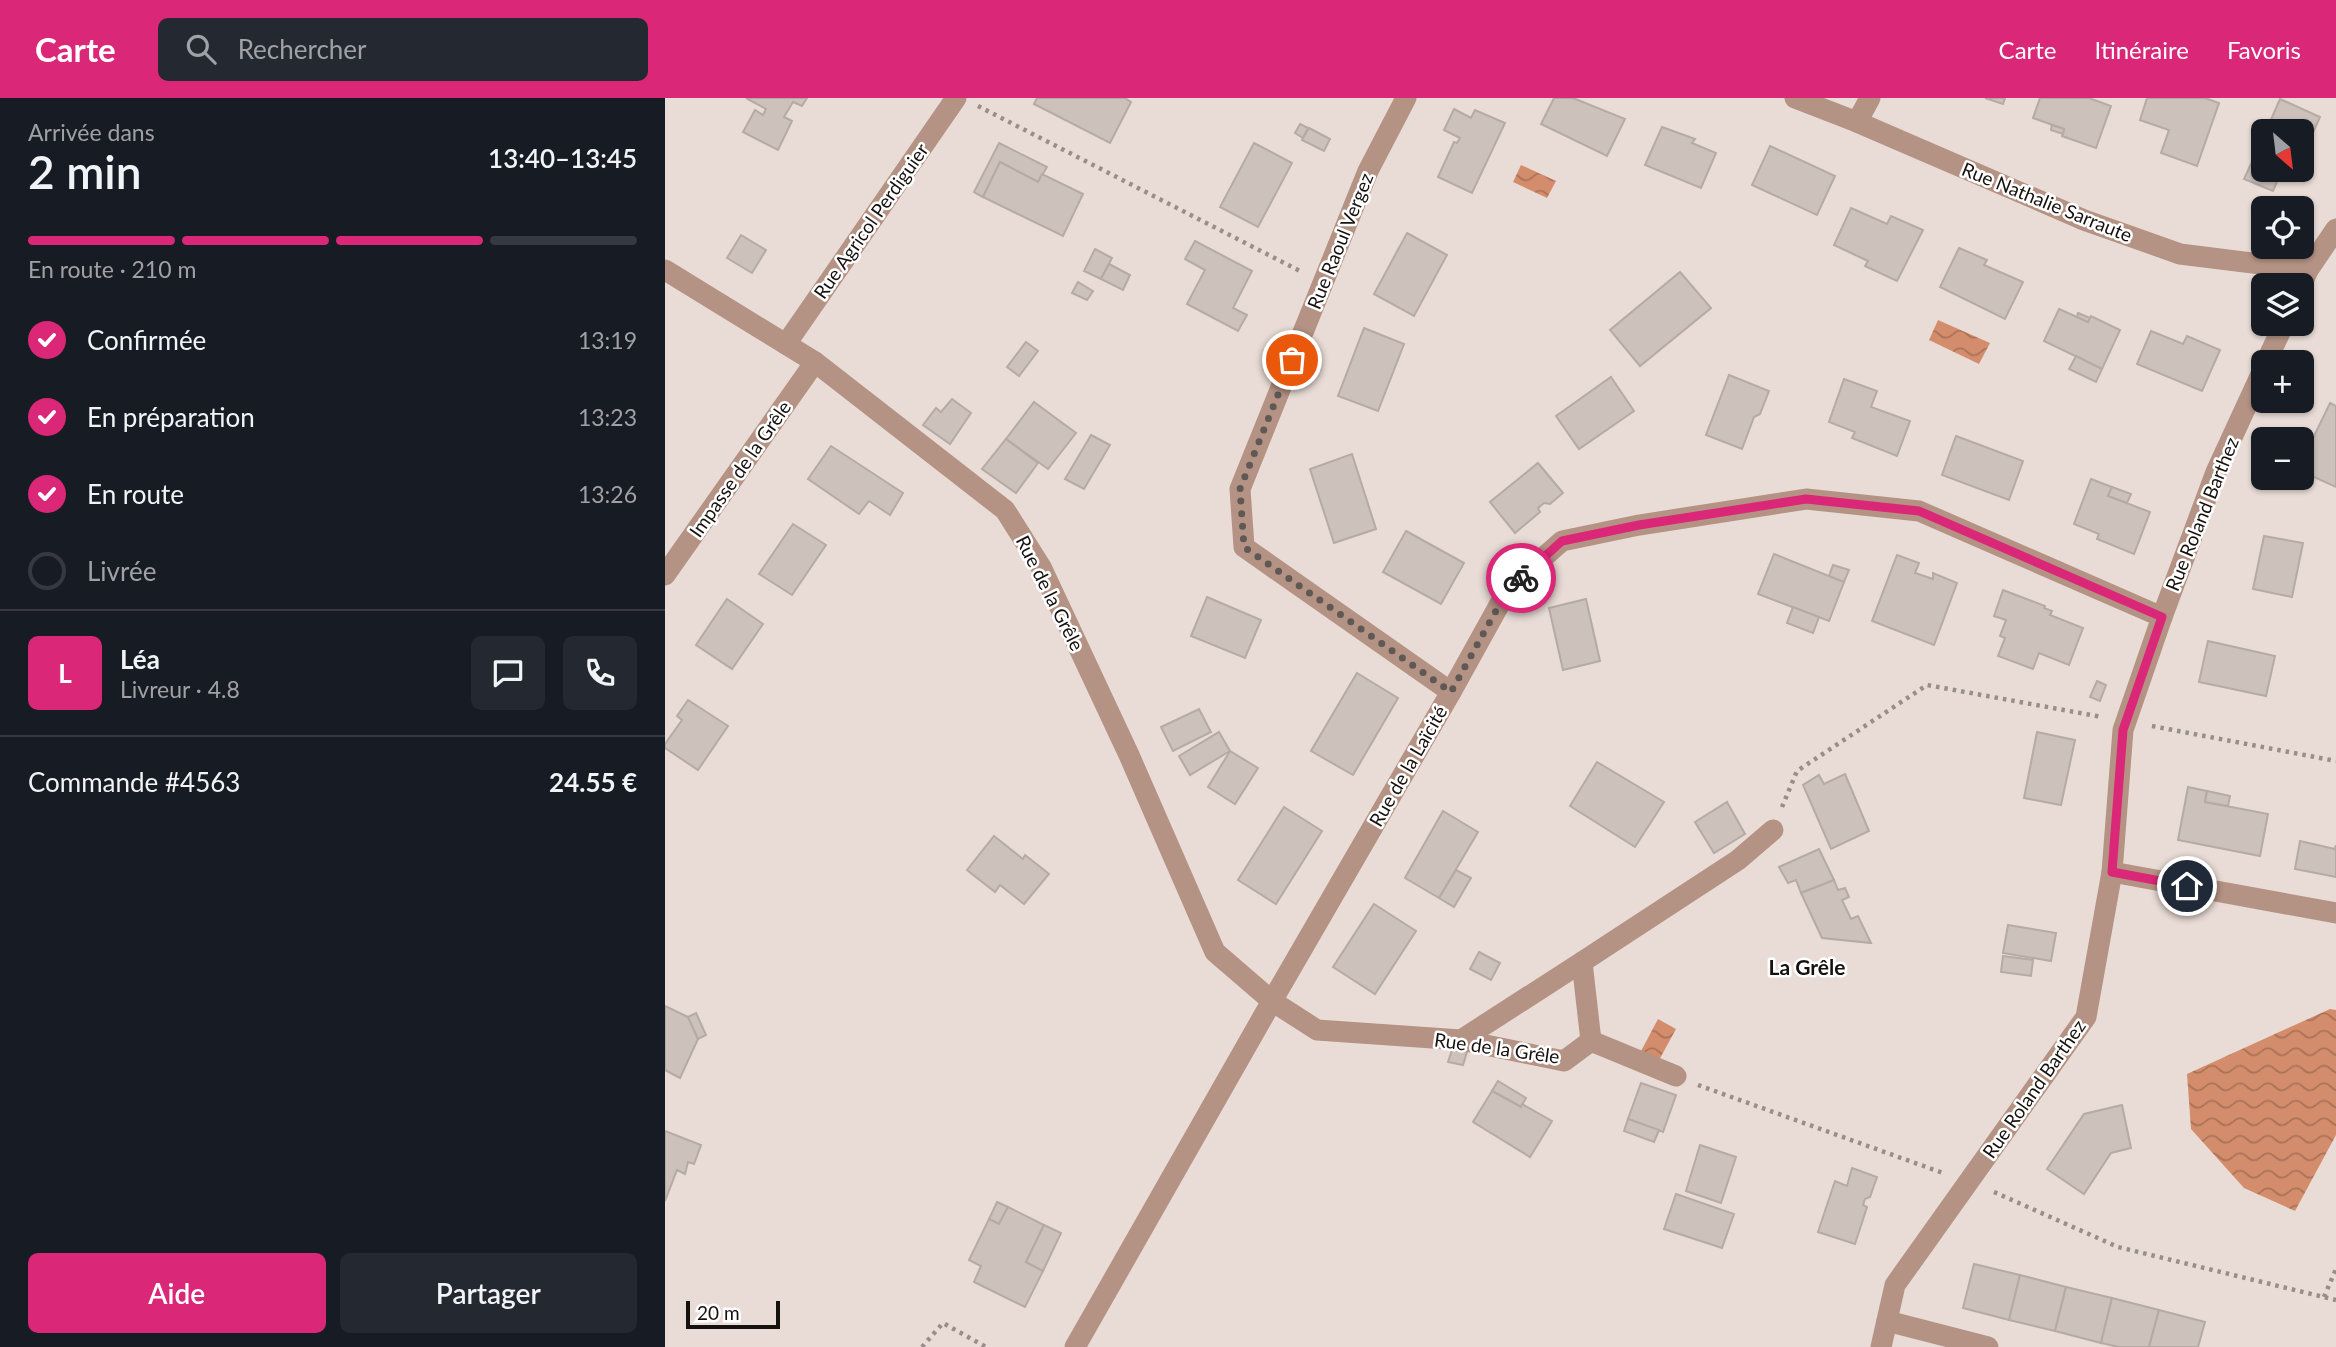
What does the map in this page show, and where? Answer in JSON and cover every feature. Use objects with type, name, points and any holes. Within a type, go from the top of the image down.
[{"type":"street","name":"Rue Raoul Vergez","points":[[1406,98],[1368,171],[1240,489],[1244,547],[1451,692]]},
{"type":"street","name":"Rue Nathalie Sarraute","points":[[1795,98],[2084,220],[2180,254],[2279,273]]},
{"type":"street","points":[[1857,122],[1870,98]]},
{"type":"street","name":"Rue Agricol Perdiguier","points":[[786,344],[966,101]]},
{"type":"street","points":[[2308,273],[2336,229]]},
{"type":"street","name":"Rue de la Grêle","points":[[665,270],[815,362],[1005,510],[1041,567],[1129,755],[1215,952],[1272,1001],[1317,1030],[1461,1040],[1564,1061],[1591,1041]]},
{"type":"street","name":"Impasse de la Grêle","points":[[665,575],[815,362]]},
{"type":"street","name":"Rue Roland Barthez","points":[[1881,1347],[1895,1285],[2086,1017],[2112,872],[2123,730],[2216,472],[2251,396]]},
{"type":"street","name":"Rue de la Laïcité","points":[[1272,1001],[1508,589],[1562,541],[1639,525],[1806,499],[1919,511],[2162,617]]},
{"type":"street","points":[[1461,1040],[1738,860],[1773,830]]},
{"type":"street","points":[[2112,872],[2336,913]]},
{"type":"street","points":[[1582,962],[1591,1041],[1676,1076]]},
{"type":"street","points":[[1075,1347],[1272,1001]]},
{"type":"street","points":[[1887,1321],[1988,1347]]},
{"type":"path","points":[[966,101],[1323,283]]},
{"type":"path","points":[[1773,830],[1797,771],[1927,685],[2336,761]]},
{"type":"path","points":[[1676,1076],[1899,1159],[1969,1181],[2118,1247],[2336,1300]]},
{"type":"path","points":[[2324,1297],[2336,1269]]},
{"type":"path","points":[[922,1347],[943,1322],[985,1347]]},
{"type":"water","points":[[1521,165],[1556,181],[1547,198],[1513,182]]},
{"type":"water","points":[[1938,320],[1990,343],[1979,364],[1929,340]]},
{"type":"water","points":[[2330,1009],[2336,1010],[2336,1135],[2295,1211],[2244,1188],[2191,1129],[2187,1074]]},
{"type":"water","points":[[1658,1019],[1676,1029],[1658,1062],[1640,1053]]},
{"type":"building","points":[[746,98],[807,98],[802,106],[793,102],[784,117],[792,121],[778,150],[743,132],[755,110],[763,115],[766,109]]},
{"type":"building","points":[[1037,98],[1125,98],[1131,102],[1110,143],[1034,104]]},
{"type":"building","points":[[1554,98],[1573,98],[1625,119],[1607,156],[1541,124]]},
{"type":"building","points":[[1985,98],[2005,98],[2003,104]]},
{"type":"building","points":[[2040,98],[2089,98],[2111,106],[2096,148],[2062,136],[2064,129],[2033,118]]},
{"type":"building","points":[[2147,98],[2205,98],[2219,103],[2197,166],[2161,153],[2169,130],[2140,120]]},
{"type":"building","points":[[2280,99],[2320,117],[2314,130],[2314,119],[2271,119]]},
{"type":"building","points":[[1454,109],[1471,118],[1475,110],[1505,123],[1472,193],[1438,177],[1454,142],[1457,143],[1460,138],[1444,130]]},
{"type":"building","points":[[1300,124],[1308,128],[1303,138],[1295,133]]},
{"type":"building","points":[[2052,125],[2064,129],[2063,134],[2051,130]]},
{"type":"building","points":[[1662,127],[1695,139],[1692,143],[1716,153],[1701,188],[1645,165]]},
{"type":"building","points":[[1309,128],[1330,139],[1324,151],[1302,140]]},
{"type":"building","points":[[999,143],[1047,167],[1038,182],[1000,162],[983,197],[974,192]]},
{"type":"building","points":[[1254,143],[1292,163],[1258,227],[1220,207]]},
{"type":"building","points":[[1770,146],[1835,176],[1817,215],[1752,185]]},
{"type":"building","points":[[1000,162],[1038,182],[1042,174],[1083,194],[1063,236],[983,197]]},
{"type":"building","points":[[2251,164],[2251,182],[2244,179]]},
{"type":"building","points":[[2251,182],[2277,182],[2273,191]]},
{"type":"building","points":[[1851,208],[1887,224],[1891,216],[1923,230],[1897,281],[1865,266],[1868,261],[1834,245]]},
{"type":"building","points":[[1407,233],[1447,255],[1414,316],[1374,294]]},
{"type":"building","points":[[741,235],[766,250],[752,273],[727,258]]},
{"type":"building","points":[[1195,241],[1252,271],[1233,308],[1247,315],[1238,331],[1187,304],[1205,270],[1185,259]]},
{"type":"building","points":[[1959,248],[1987,260],[1984,265],[2023,282],[2005,319],[1940,287]]},
{"type":"building","points":[[1095,249],[1112,258],[1101,279],[1084,271]]},
{"type":"building","points":[[1109,264],[1130,275],[1123,290],[1101,279]]},
{"type":"building","points":[[1680,272],[1711,308],[1640,366],[1610,330]]},
{"type":"building","points":[[1078,282],[1093,291],[1087,300],[1072,293]]},
{"type":"building","points":[[2059,309],[2088,322],[2091,316],[2120,330],[2102,369],[2044,341]]},
{"type":"building","points":[[2078,313],[2090,318],[2088,322],[2077,317]]},
{"type":"building","points":[[1364,328],[1404,344],[1378,411],[1338,396]]},
{"type":"building","points":[[2151,331],[2183,344],[2187,336],[2220,350],[2202,391],[2137,364]]},
{"type":"building","points":[[1026,342],[1038,351],[1019,376],[1007,367]]},
{"type":"building","points":[[2076,356],[2102,369],[2096,382],[2069,369]]},
{"type":"building","points":[[1729,375],[1769,391],[1760,414],[1754,417],[1742,449],[1706,435]]},
{"type":"building","points":[[1611,377],[1634,411],[1579,449],[1556,416]]},
{"type":"building","points":[[1844,379],[1877,391],[1871,407],[1910,421],[1897,456],[1852,438],[1855,432],[1829,422]]},
{"type":"building","points":[[952,399],[971,413],[950,444],[923,425],[936,408],[941,412]]},
{"type":"building","points":[[1034,402],[1076,433],[1048,469],[1006,439]]},
{"type":"building","points":[[2330,403],[2336,406],[2336,487],[2314,477],[2314,436]]},
{"type":"building","points":[[1091,435],[1110,445],[1084,489],[1065,479]]},
{"type":"building","points":[[1956,436],[2023,461],[2009,500],[1942,475]]},
{"type":"building","points":[[1006,439],[1038,463],[1016,493],[982,469]]},
{"type":"building","points":[[831,446],[903,493],[890,515],[869,501],[859,514],[808,479]]},
{"type":"building","points":[[1352,454],[1376,529],[1334,543],[1310,469]]},
{"type":"building","points":[[1538,463],[1563,493],[1550,504],[1544,503],[1538,508],[1540,512],[1515,533],[1490,502]]},
{"type":"building","points":[[2091,479],[2112,487],[2108,496],[2150,512],[2134,554],[2097,539],[2099,534],[2074,524]]},
{"type":"building","points":[[2112,487],[2131,494],[2127,503],[2108,496]]},
{"type":"building","points":[[793,524],[826,545],[792,595],[759,574]]},
{"type":"building","points":[[1406,531],[1464,563],[1441,604],[1383,572]]},
{"type":"building","points":[[2264,536],[2303,543],[2292,597],[2253,589]]},
{"type":"building","points":[[1774,554],[1844,582],[1829,621],[1758,594]]},
{"type":"building","points":[[1897,555],[1919,563],[1915,573],[1933,579],[1933,573],[1957,583],[1934,645],[1872,621]]},
{"type":"building","points":[[1833,565],[1849,570],[1844,582],[1829,576]]},
{"type":"building","points":[[2003,590],[2045,606],[2044,608],[2052,611],[2050,615],[2083,628],[2069,665],[2039,653],[2033,669],[1998,656],[2005,638],[2000,636],[2006,620],[1994,616]]},
{"type":"building","points":[[1207,597],[1261,620],[1245,658],[1191,636]]},
{"type":"building","points":[[727,599],[763,624],[732,669],[696,645]]},
{"type":"building","points":[[1586,599],[1600,661],[1563,670],[1549,608]]},
{"type":"building","points":[[1793,607],[1819,617],[1813,633],[1787,623]]},
{"type":"building","points":[[2208,641],[2275,656],[2266,696],[2199,682]]},
{"type":"building","points":[[1357,673],[1398,698],[1353,775],[1311,751]]},
{"type":"building","points":[[2097,681],[2106,685],[2100,701],[2090,697]]},
{"type":"building","points":[[688,700],[728,726],[698,770],[665,748],[682,720],[677,716]]},
{"type":"building","points":[[1199,709],[1211,732],[1173,751],[1161,727]]},
{"type":"building","points":[[1219,732],[1230,751],[1190,775],[1179,756]]},
{"type":"building","points":[[2037,732],[2075,740],[2061,805],[2024,798]]},
{"type":"building","points":[[1230,751],[1258,768],[1235,804],[1208,787]]},
{"type":"building","points":[[1597,762],[1664,802],[1635,847],[1570,806]]},
{"type":"building","points":[[1845,774],[1869,831],[1831,849],[1803,785],[1819,775],[1824,784]]},
{"type":"building","points":[[2188,787],[2207,791],[2205,802],[2268,814],[2260,856],[2178,840]]},
{"type":"building","points":[[2207,791],[2230,796],[2228,806],[2205,802]]},
{"type":"building","points":[[1727,802],[1745,834],[1714,853],[1695,822]]},
{"type":"building","points":[[1284,807],[1322,831],[1276,904],[1238,880]]},
{"type":"building","points":[[1443,811],[1478,832],[1439,898],[1405,878]]},
{"type":"building","points":[[994,836],[1023,859],[1025,855],[1049,874],[1024,904],[1000,885],[995,892],[967,870]]},
{"type":"building","points":[[2300,841],[2335,849],[2336,845],[2336,877],[2295,869]]},
{"type":"building","points":[[1819,849],[1834,880],[1801,893],[1796,880],[1788,883],[1779,867]]},
{"type":"building","points":[[1456,870],[1471,878],[1454,907],[1439,898]]},
{"type":"building","points":[[1834,880],[1838,890],[1845,888],[1849,897],[1842,900],[1851,919],[1858,916],[1871,943],[1822,938],[1801,893]]},
{"type":"building","points":[[1374,904],[1416,931],[1375,994],[1333,967]]},
{"type":"building","points":[[2008,925],[2056,933],[2051,961],[2003,953]]},
{"type":"building","points":[[1479,952],[1500,963],[1491,980],[1470,969]]},
{"type":"building","points":[[2003,956],[2033,960],[2031,976],[2001,972]]},
{"type":"building","points":[[665,1006],[688,1017],[698,1039],[680,1078],[665,1070]]},
{"type":"building","points":[[696,1013],[706,1035],[698,1039],[688,1017]]},
{"type":"building","points":[[1452,1050],[1467,1052],[1463,1065],[1448,1062]]},
{"type":"building","points":[[1498,1081],[1526,1098],[1521,1107],[1492,1091]]},
{"type":"building","points":[[1641,1083],[1676,1095],[1663,1132],[1628,1119]]},
{"type":"building","points":[[1492,1091],[1552,1121],[1530,1157],[1473,1122]]},
{"type":"building","points":[[2122,1105],[2131,1148],[2111,1153],[2084,1194],[2047,1169],[2084,1114]]},
{"type":"building","points":[[1628,1119],[1659,1130],[1654,1142],[1624,1131]]},
{"type":"building","points":[[665,1131],[701,1145],[694,1164],[688,1162],[685,1174],[677,1170],[665,1201]]},
{"type":"building","points":[[1700,1145],[1736,1157],[1721,1203],[1686,1191]]},
{"type":"building","points":[[1852,1168],[1877,1177],[1870,1197],[1865,1199],[1863,1205],[1867,1207],[1855,1244],[1818,1232],[1835,1181],[1847,1186]]},
{"type":"building","points":[[1676,1194],[1734,1214],[1722,1248],[1664,1229]]},
{"type":"building","points":[[997,1202],[1008,1207],[999,1224],[989,1219]]},
{"type":"building","points":[[1008,1207],[1044,1225],[1026,1262],[1043,1271],[1025,1307],[974,1282],[981,1266],[969,1260],[989,1219],[999,1224]]},
{"type":"building","points":[[1044,1225],[1061,1233],[1043,1271],[1026,1262]]},
{"type":"building","points":[[1974,1264],[2020,1275],[2009,1320],[1963,1308]]},
{"type":"building","points":[[2020,1275],[2066,1287],[2055,1331],[2009,1320]]},
{"type":"building","points":[[2066,1287],[2112,1298],[2101,1343],[2055,1331]]},
{"type":"building","points":[[2112,1298],[2159,1310],[2149,1347],[2119,1347],[2101,1343]]},
{"type":"building","points":[[2159,1310],[2205,1322],[2198,1347],[2149,1347]]},
{"type":"way so far","points":[[1292,360],[1240,489],[1244,547],[1451,692],[1508,589],[1521,578]]},
{"type":"district","name":"La Grêle","points":[[1807,968]]},
{"type":"route","points":[[1521,578],[1562,541],[1639,525],[1806,499],[1919,511],[2162,617],[2123,730],[2112,872],[2187,886]]}]
